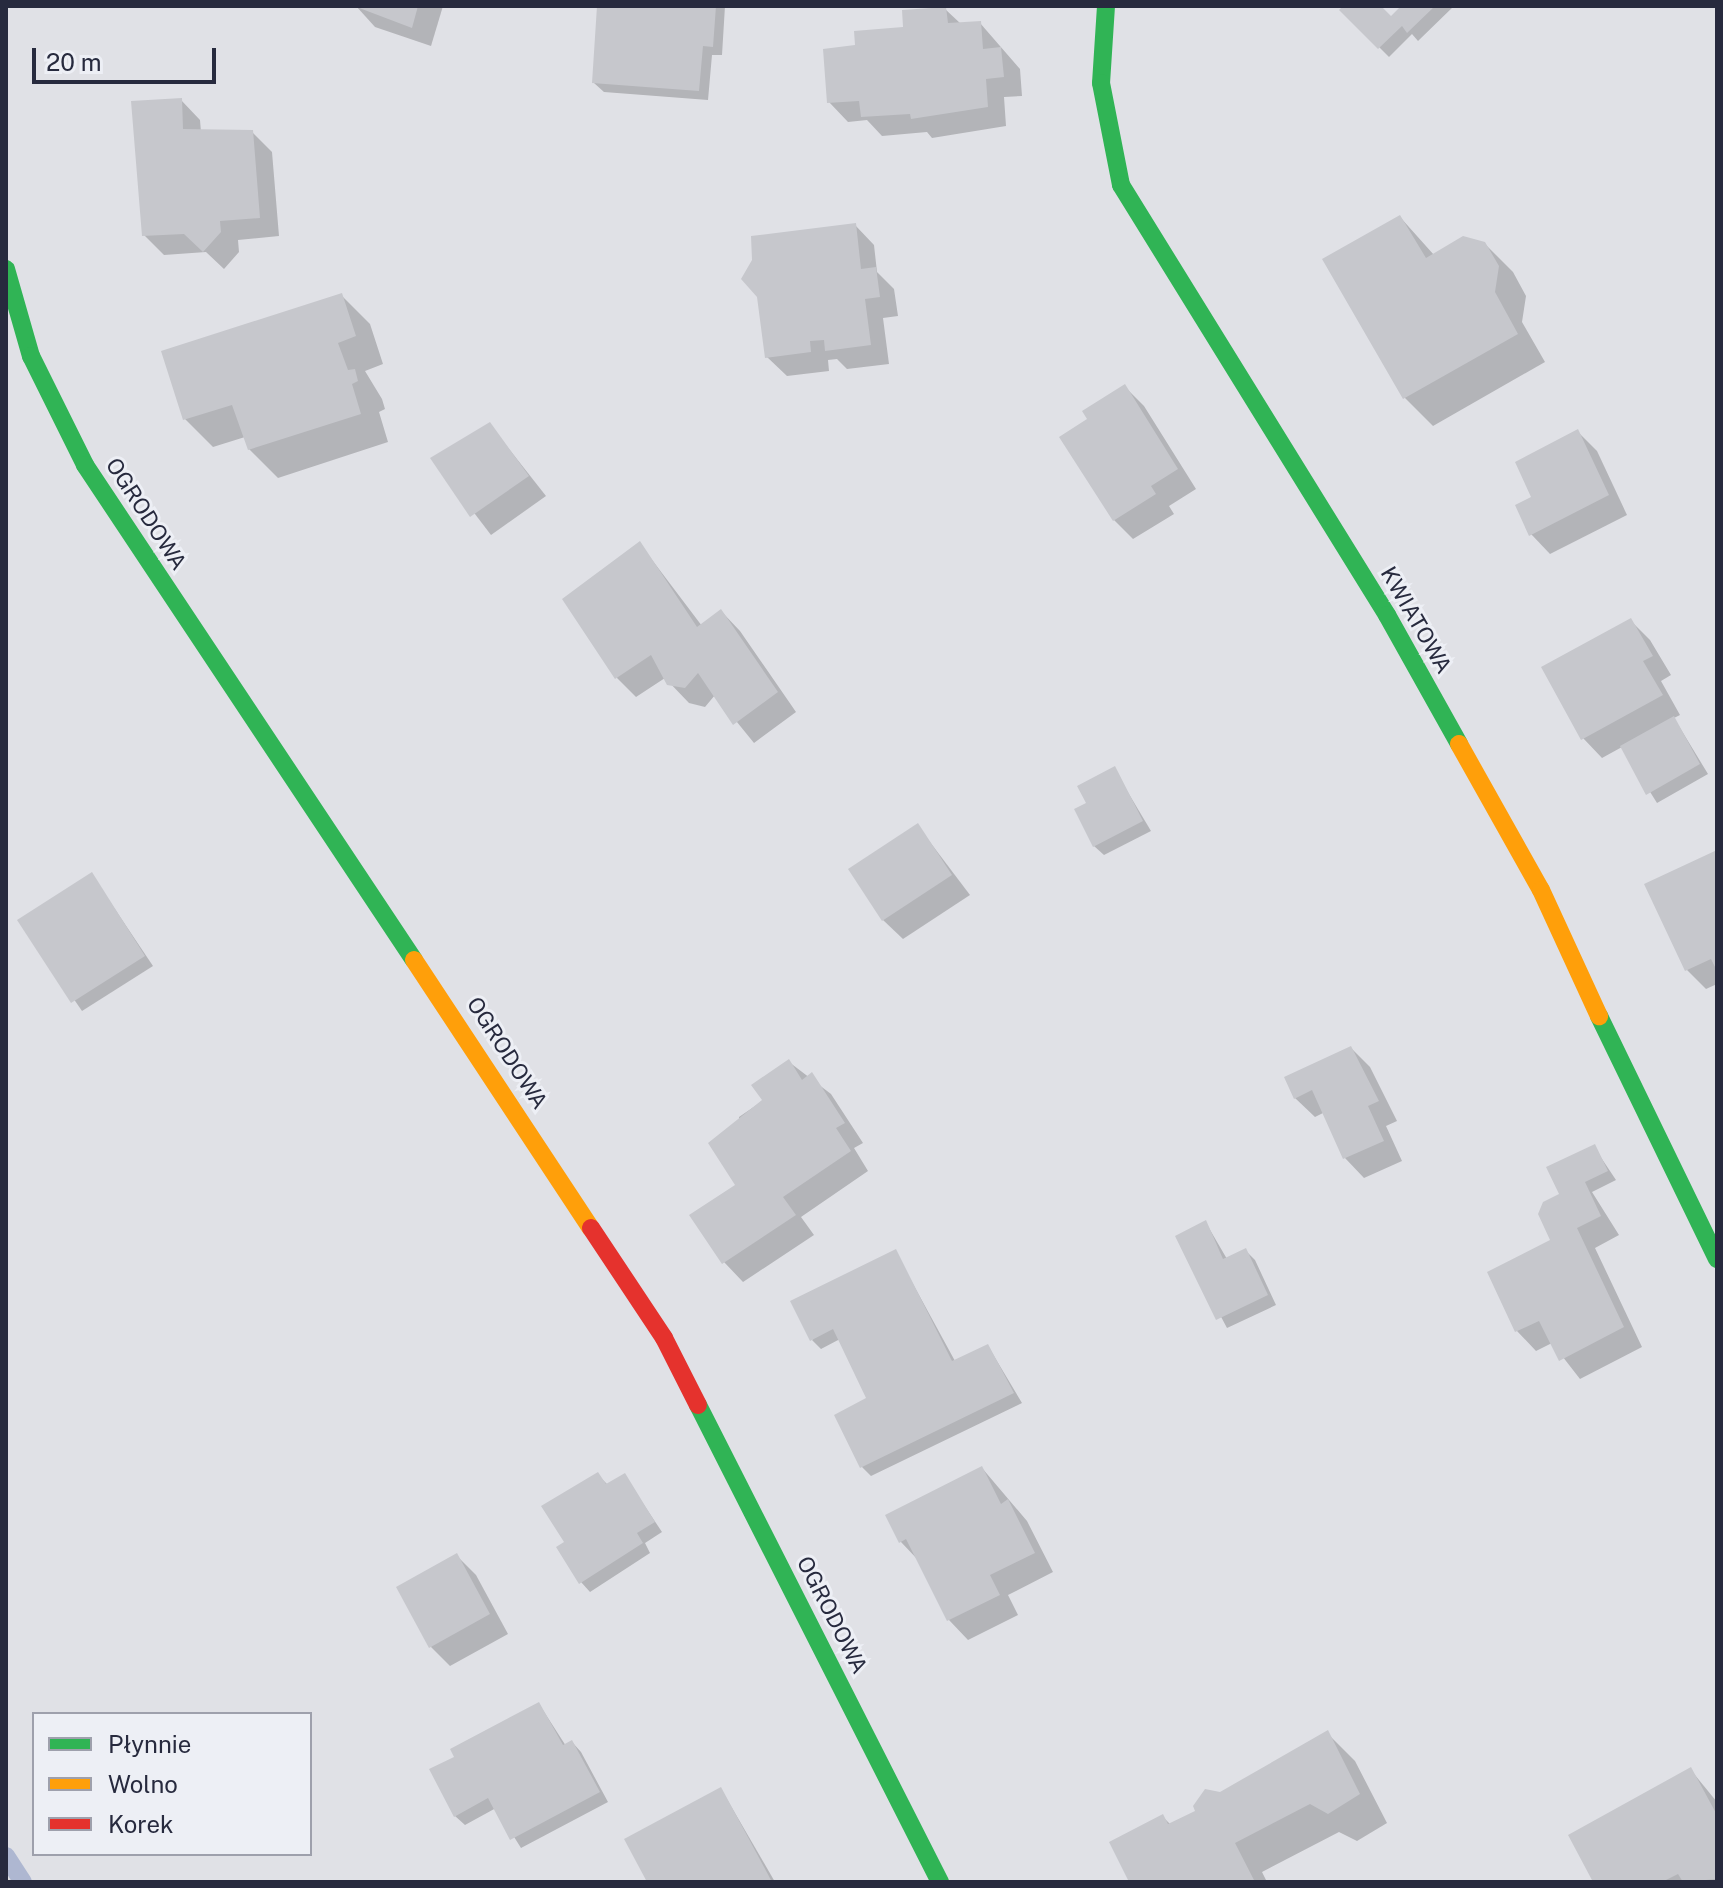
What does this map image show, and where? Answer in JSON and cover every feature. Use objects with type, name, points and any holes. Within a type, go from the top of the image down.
[{"type":"street","name":"KWIATOWA","points":[[1106,6],[1101,83],[1121,185],[1387,615],[1533,877],[1672,1175],[1717,1259]]},
{"type":"street","name":"OGRODOWA","points":[[6,269],[31,356],[85,465],[664,1338],[940,1882]]},
{"type":"building","points":[[354,6],[418,6],[412,28]]},
{"type":"building","points":[[597,6],[716,6],[713,47],[703,46],[699,91],[592,83]]},
{"type":"building","points":[[1343,6],[1381,6],[1391,16],[1401,6],[1435,6],[1407,33],[1402,26],[1378,49],[1339,10]]},
{"type":"building","points":[[946,7],[948,23],[981,21],[983,49],[1001,47],[1004,77],[986,79],[988,107],[911,119],[910,114],[861,117],[859,101],[827,103],[823,49],[855,45],[854,31],[903,27],[902,10]]},
{"type":"building","points":[[182,98],[183,129],[253,130],[260,218],[220,221],[221,232],[203,252],[184,234],[142,236],[131,101]]},
{"type":"building","points":[[1400,215],[1426,258],[1463,236],[1485,242],[1499,266],[1495,292],[1518,334],[1403,399],[1322,259]]},
{"type":"building","points":[[856,223],[861,269],[876,267],[880,297],[865,299],[871,345],[825,351],[824,340],[810,341],[811,352],[765,358],[757,297],[741,279],[752,260],[751,236]]},
{"type":"building","points":[[342,293],[356,336],[338,343],[348,370],[355,369],[358,381],[352,384],[361,414],[248,450],[232,405],[183,420],[161,351]]},
{"type":"building","points":[[1125,384],[1178,469],[1151,486],[1156,494],[1113,521],[1059,437],[1087,419],[1082,411]]},
{"type":"building","points":[[490,422],[529,476],[470,517],[430,458]]},
{"type":"building","points":[[1578,429],[1609,495],[1529,536],[1515,505],[1531,497],[1515,462]]},
{"type":"building","points":[[640,541],[697,627],[721,609],[778,692],[733,725],[698,673],[685,688],[667,685],[651,655],[615,679],[562,599]]},
{"type":"building","points":[[1631,618],[1653,656],[1643,661],[1663,695],[1581,740],[1541,667]]},
{"type":"building","points":[[1674,716],[1700,764],[1646,795],[1620,746]]},
{"type":"building","points":[[1115,766],[1143,821],[1093,847],[1074,809],[1086,803],[1077,786]]},
{"type":"building","points":[[918,823],[952,875],[882,921],[848,869]]},
{"type":"building","points":[[1717,850],[1717,971],[1711,959],[1685,971],[1644,884]]},
{"type":"building","points":[[92,872],[145,956],[71,1003],[17,920]]},
{"type":"building","points":[[1351,1046],[1379,1101],[1368,1106],[1384,1141],[1343,1159],[1312,1090],[1294,1099],[1284,1077]]},
{"type":"building","points":[[789,1059],[802,1080],[812,1072],[845,1123],[836,1128],[851,1151],[783,1197],[796,1215],[722,1264],[689,1215],[735,1185],[708,1143],[762,1100],[751,1085]]},
{"type":"building","points":[[1595,1144],[1608,1171],[1585,1182],[1601,1216],[1577,1228],[1624,1327],[1559,1361],[1539,1321],[1515,1332],[1487,1272],[1550,1240],[1538,1214],[1543,1202],[1559,1194],[1546,1167]]},
{"type":"building","points":[[1206,1220],[1223,1259],[1246,1248],[1268,1295],[1216,1320],[1175,1236]]},
{"type":"building","points":[[896,1249],[952,1361],[988,1344],[1014,1393],[860,1468],[834,1415],[866,1398],[833,1329],[810,1341],[790,1301]]},
{"type":"building","points":[[982,1466],[1001,1504],[1008,1499],[1035,1553],[990,1575],[1000,1595],[947,1621],[906,1539],[899,1543],[885,1515]]},
{"type":"building","points":[[598,1472],[606,1484],[625,1473],[655,1522],[637,1533],[643,1543],[579,1584],[556,1547],[564,1542],[541,1506]]},
{"type":"building","points":[[457,1553],[490,1614],[429,1648],[396,1587]]},
{"type":"building","points":[[539,1702],[563,1745],[572,1740],[600,1792],[510,1840],[488,1798],[454,1817],[429,1769],[454,1757],[450,1749]]},
{"type":"building","points":[[1328,1730],[1360,1794],[1328,1814],[1310,1804],[1235,1843],[1255,1882],[1129,1882],[1109,1842],[1163,1814],[1168,1824],[1195,1811],[1193,1806],[1205,1789],[1220,1792]]},
{"type":"building","points":[[1691,1767],[1717,1815],[1717,1879],[1683,1882],[1678,1874],[1662,1882],[1593,1882],[1568,1835]]},
{"type":"building","points":[[721,1787],[772,1882],[647,1882],[624,1839]]},
{"type":"waterway","points":[[6,1856],[23,1882]]},
{"type":"traffic: fast","points":[[1106,6],[1101,83],[1121,185],[1387,615],[1459,744]]},
{"type":"traffic: fast","points":[[6,269],[31,356],[85,465],[414,960]]},
{"type":"traffic: fast","points":[[1599,1016],[1717,1259]]},
{"type":"traffic: fast","points":[[698,1405],[940,1882]]},
{"type":"traffic: slow","points":[[1459,744],[1541,890],[1599,1016]]},
{"type":"traffic: slow","points":[[414,960],[591,1228]]},
{"type":"traffic: jam","points":[[591,1228],[664,1338],[698,1405]]}]
